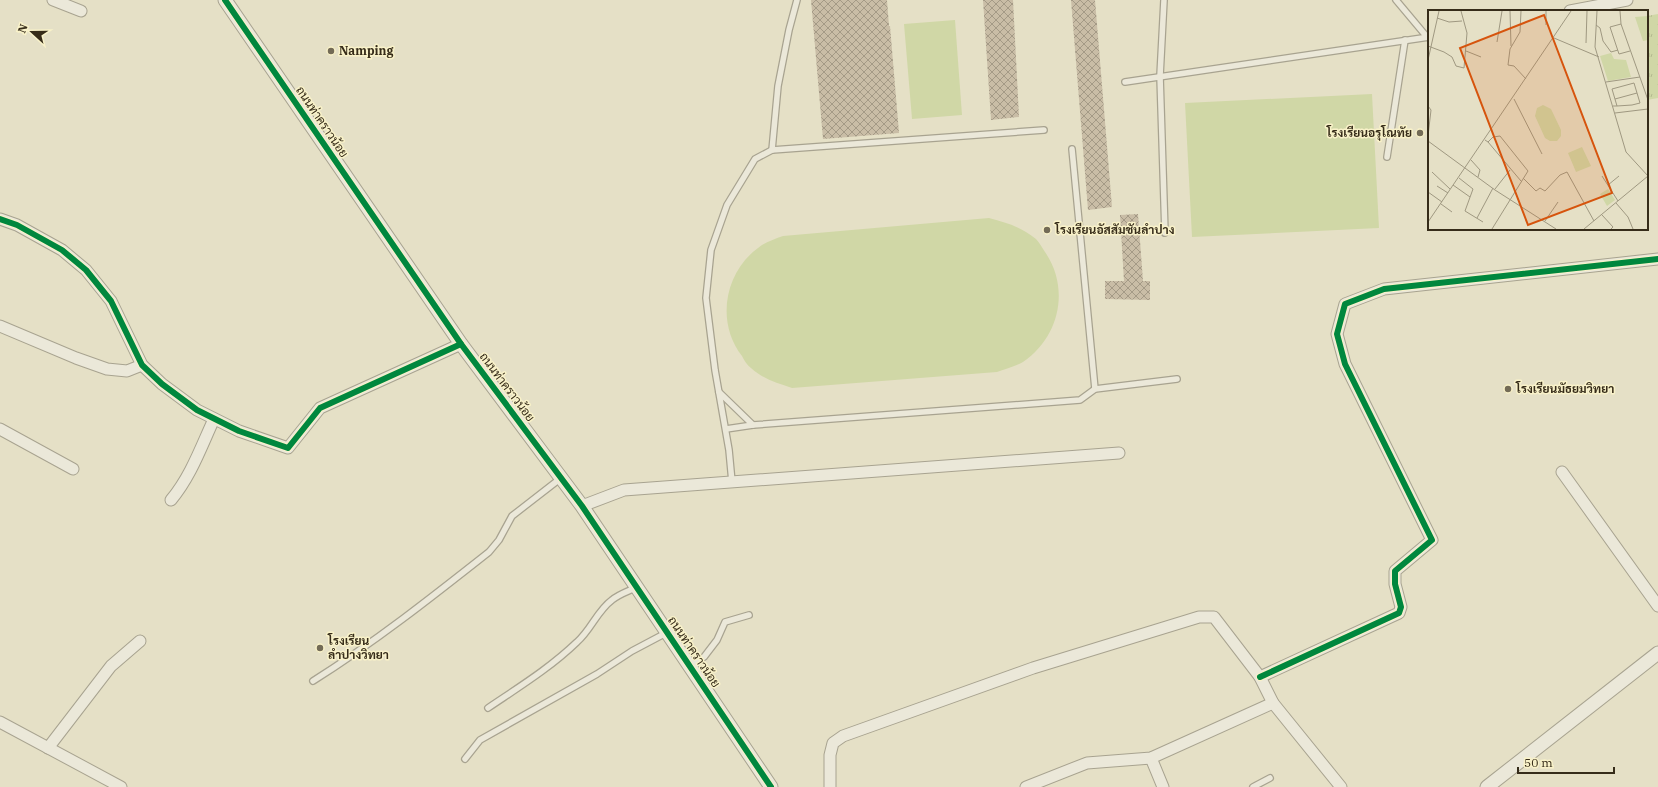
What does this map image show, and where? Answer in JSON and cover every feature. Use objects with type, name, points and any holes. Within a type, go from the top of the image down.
[{"type":"street","points":[[53,0],[81,11]]},
{"type":"street","name":"ถนนท่าคราวน้อย","points":[[225,0],[461,344],[582,506],[771,787]]},
{"type":"street","points":[[1572,10],[1582,4],[1627,0]]},
{"type":"street","points":[[0,219],[17,225],[62,250],[86,270],[111,301],[142,365],[162,384],[197,410],[214,419],[240,431],[288,448],[320,408],[461,344]]},
{"type":"street","points":[[1260,677],[1399,613],[1401,608],[1395,584],[1396,571],[1432,540],[1345,364],[1337,334],[1345,304],[1384,289],[1658,259]]},
{"type":"street","points":[[0,326],[76,358],[107,369],[126,371],[142,365]]},
{"type":"street","points":[[171,500],[182,486],[214,419]]},
{"type":"street","points":[[0,429],[73,469]]},
{"type":"street","points":[[582,506],[624,490],[1119,453]]},
{"type":"street","points":[[1562,472],[1658,606]]},
{"type":"street","points":[[830,787],[830,755],[833,743],[842,736],[1033,668],[1200,617],[1214,617],[1260,677],[1273,704],[1340,787]]},
{"type":"street","points":[[48,748],[111,666],[140,641]]},
{"type":"street","points":[[1495,785],[1658,653]]},
{"type":"street","points":[[1026,787],[1087,763],[1151,758],[1273,704]]},
{"type":"street","points":[[0,722],[121,787]]},
{"type":"street","points":[[1151,758],[1163,787]]},
{"type":"lane","points":[[772,150],[778,86],[788,30],[797,0]]},
{"type":"lane","points":[[1164,0],[1160,76],[1165,233]]},
{"type":"lane","points":[[1396,0],[1428,37]]},
{"type":"lane","points":[[1125,82],[1428,37]]},
{"type":"lane","points":[[1387,157],[1405,40]]},
{"type":"lane","points":[[732,482],[729,450],[719,392],[706,298],[711,250],[727,205],[755,159],[772,150],[1044,130]]},
{"type":"lane","points":[[1072,149],[1095,389]]},
{"type":"lane","points":[[726,429],[753,425],[1080,400],[1095,389],[1177,379]]},
{"type":"lane","points":[[719,392],[753,425]]},
{"type":"lane","points":[[313,681],[380,637],[490,552],[500,540],[512,516],[561,478]]},
{"type":"lane","points":[[488,708],[555,662],[588,630],[612,599],[636,587]]},
{"type":"lane","points":[[690,666],[704,657],[717,640],[725,622],[749,616]]},
{"type":"lane","points":[[465,759],[480,740],[597,674],[632,651],[667,632]]},
{"type":"lane","points":[[1253,787],[1270,778]]},
{"type":"green space","points":[[1658,14],[1658,98],[1648,100],[1648,16]]},
{"type":"green space","points":[[955,20],[962,115],[912,119],[904,24]]},
{"type":"green space","points":[[1372,94],[1379,228],[1192,237],[1185,103]]},
{"type":"green space","points":[[989,218],[1014,226],[1025,231],[1036,239],[1053,266],[1057,281],[1059,296],[1053,326],[1046,339],[1036,352],[1023,362],[997,372],[792,388],[770,380],[756,372],[747,364],[734,343],[729,329],[727,314],[731,284],[746,258],[767,242],[783,236]]},
{"type":"building","points":[[811,0],[887,0],[899,133],[823,139]]},
{"type":"building","points":[[983,0],[1013,0],[1019,117],[991,120]]},
{"type":"building","points":[[1071,0],[1095,0],[1112,207],[1088,210]]},
{"type":"building","points":[[1138,214],[1143,281],[1150,281],[1150,300],[1105,299],[1105,281],[1124,281],[1120,215]]},
{"type":"cycle path","points":[[225,0],[461,344],[582,506],[771,787]]},
{"type":"cycle path","points":[[0,219],[17,225],[62,250],[86,270],[111,301],[142,365],[162,384],[197,410],[239,431],[288,448],[320,408],[461,344]]},
{"type":"cycle path","points":[[1260,677],[1399,613],[1401,607],[1395,584],[1395,571],[1432,540],[1345,364],[1337,334],[1345,304],[1384,289],[1658,259]]},
{"type":"place","name":"Namping","points":[[331,51]]},
{"type":"place","name":"โรงเรียนอรุโณทัย","points":[[1420,133]]},
{"type":"place","name":"โรงเรียนอัสสัมชันลำปาง","points":[[1047,230]]},
{"type":"place","name":"โรงเรียนมัธยมวิทยา","points":[[1508,389]]},
{"type":"place","name":"โรงเรียน ลำปางวิทยา","points":[[320,648]]}]
